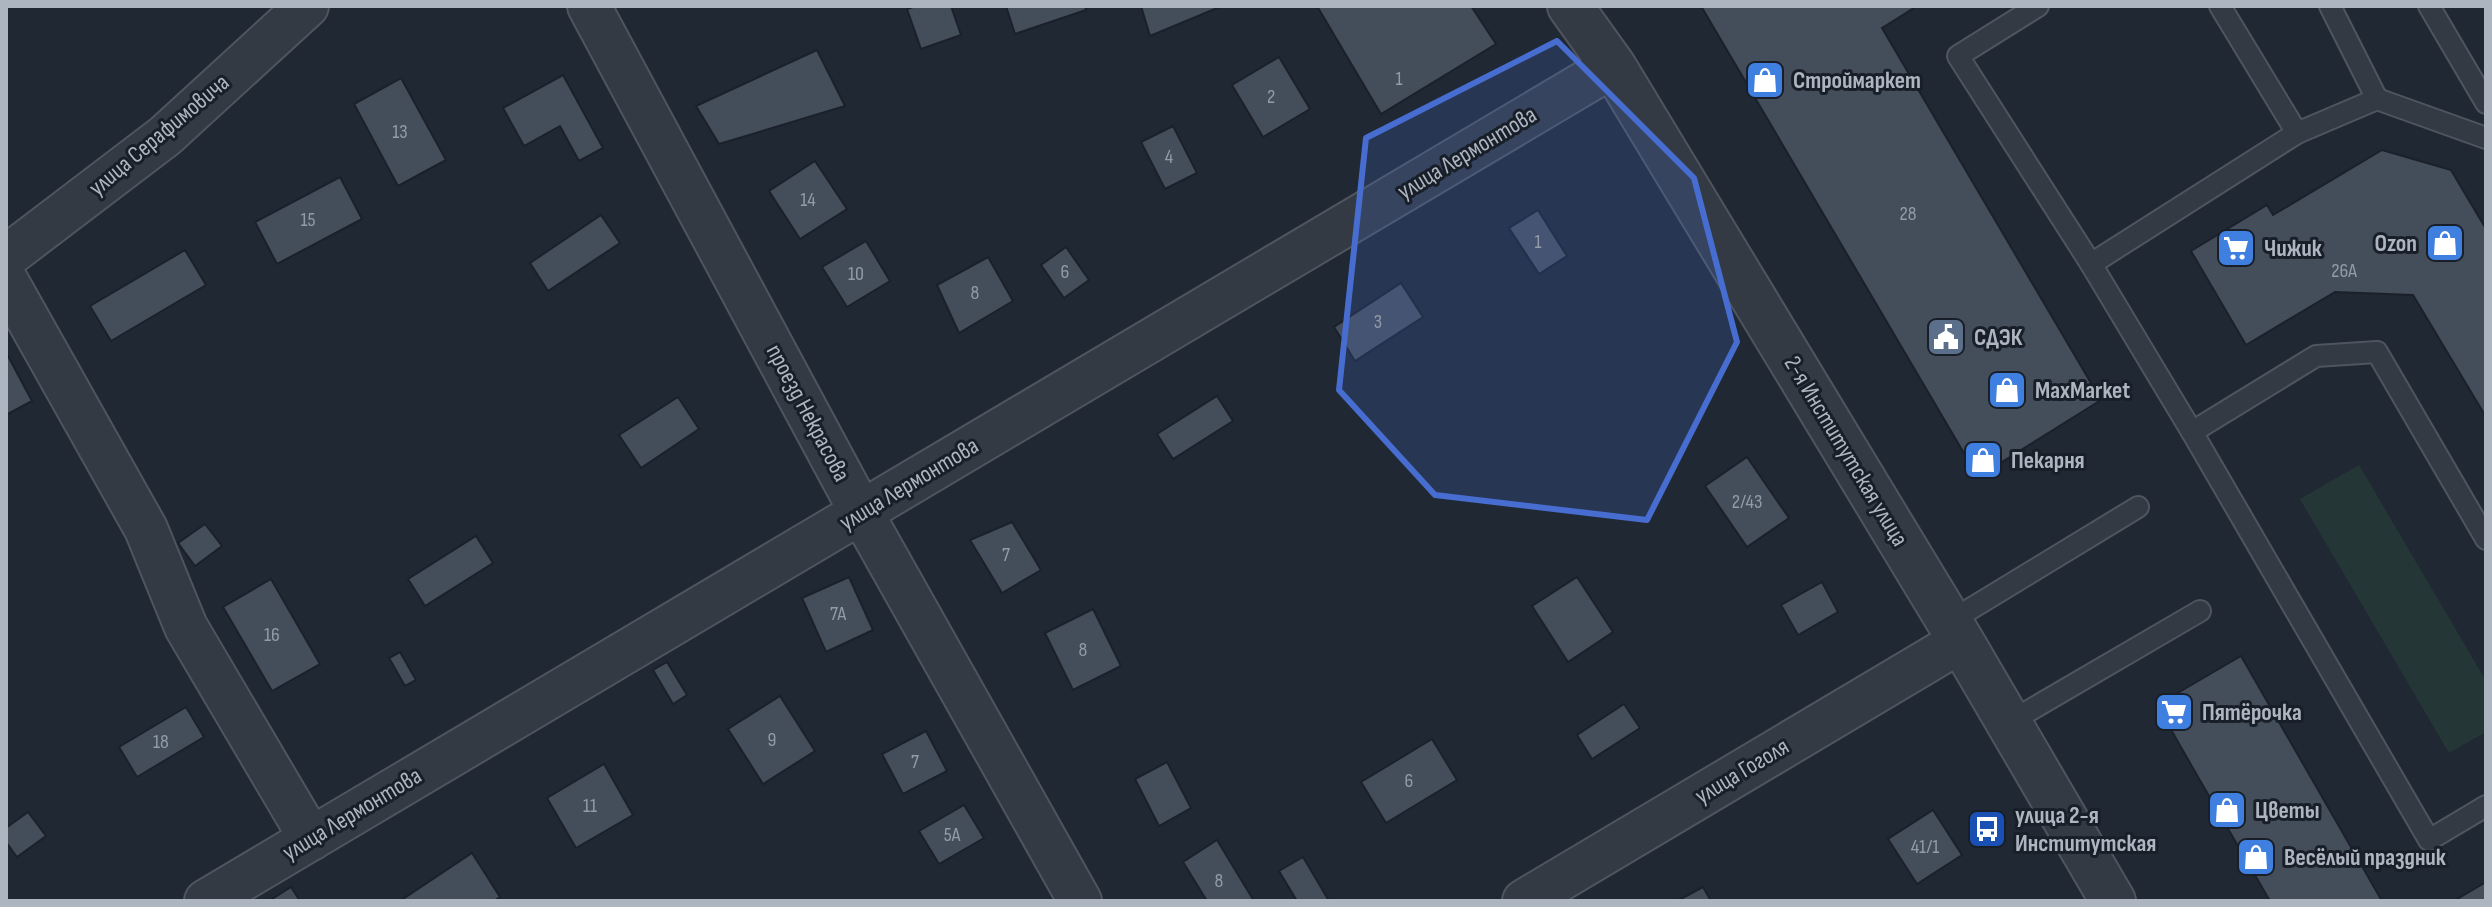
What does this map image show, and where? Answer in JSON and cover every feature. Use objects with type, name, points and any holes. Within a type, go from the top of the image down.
[{"type":"street","name":"улица Серафимовича","points":[[6,257],[165,136],[307,6]]},
{"type":"street","name":"проезд Некрасова","points":[[589,6],[861,512],[1080,901]]},
{"type":"street","name":"2-я Институтская улица","points":[[1570,6],[1613,66],[1955,632],[2113,901]]},
{"type":"street","name":"улица Лермонтова","points":[[206,901],[1613,66]]},
{"type":"street","points":[[6,280],[146,529],[186,627],[311,839]]},
{"type":"street","name":"улица Гоголя","points":[[1524,901],[1955,632]]},
{"type":"lane","points":[[2038,6],[1958,56],[2091,264],[2192,432],[2429,840],[2486,806]]},
{"type":"lane","points":[[2220,6],[2297,133]]},
{"type":"lane","points":[[2330,6],[2377,99]]},
{"type":"lane","points":[[2429,6],[2486,103]]},
{"type":"lane","points":[[2091,264],[2297,133],[2377,99],[2486,138]]},
{"type":"lane","points":[[2192,432],[2316,356],[2377,352],[2486,539]]},
{"type":"lane","points":[[1955,632],[2138,507]]},
{"type":"lane","points":[[2008,723],[2200,611]]},
{"type":"highlighted area","points":[[1557,41],[1694,178],[1737,342],[1647,520],[1435,495],[1339,390],[1366,138]]},
{"type":"shaded area","points":[[2359,465],[2486,681],[2486,732],[2449,753],[2300,499]]},
{"type":"building","points":[[951,6],[961,35],[921,49],[907,9]]},
{"type":"building","points":[[1006,6],[1085,6],[1086,10],[1015,34]]},
{"type":"building","points":[[1141,6],[1222,6],[1150,36]]},
{"type":"building","points":[[1317,6],[1471,6],[1496,44],[1381,114]]},
{"type":"building","points":[[1701,6],[1917,6],[1882,28],[2101,400],[1978,477]]},
{"type":"building","points":[[817,50],[845,106],[719,144],[696,106]]},
{"type":"building","points":[[1279,57],[1310,109],[1263,137],[1232,85]]},
{"type":"building","points":[[563,75],[603,148],[579,161],[560,126],[524,146],[503,108]]},
{"type":"building","points":[[401,78],[446,160],[398,186],[354,104]]},
{"type":"building","points":[[1173,126],[1197,173],[1165,189],[1141,142]]},
{"type":"building","points":[[2382,150],[2451,170],[2486,229],[2486,417],[2413,295],[2335,292],[2246,345],[2191,251],[2267,205],[2273,215]]},
{"type":"building","points":[[815,161],[847,209],[800,239],[769,191]]},
{"type":"building","points":[[340,177],[362,219],[277,264],[255,222]]},
{"type":"building","points":[[1538,210],[1567,256],[1539,274],[1509,228]]},
{"type":"building","points":[[601,215],[620,243],[548,291],[530,263]]},
{"type":"building","points":[[866,241],[890,281],[847,307],[822,267]]},
{"type":"building","points":[[1066,247],[1089,280],[1064,298],[1041,265]]},
{"type":"building","points":[[185,250],[206,285],[111,341],[90,306]]},
{"type":"building","points":[[988,257],[1013,301],[959,333],[937,285]]},
{"type":"building","points":[[1401,283],[1423,317],[1355,361],[1334,327]]},
{"type":"building","points":[[6,357],[32,401],[6,415]]},
{"type":"building","points":[[1217,396],[1233,421],[1173,459],[1157,434]]},
{"type":"building","points":[[678,397],[699,429],[641,468],[619,435]]},
{"type":"building","points":[[1747,457],[1789,518],[1747,547],[1705,486]]},
{"type":"building","points":[[1012,522],[1041,570],[1002,593],[970,540]]},
{"type":"building","points":[[205,524],[222,546],[195,566],[178,543]]},
{"type":"building","points":[[476,536],[493,563],[425,606],[408,579]]},
{"type":"building","points":[[849,577],[873,630],[826,652],[802,598]]},
{"type":"building","points":[[1577,577],[1613,632],[1568,662],[1532,606]]},
{"type":"building","points":[[271,579],[320,664],[272,691],[223,607]]},
{"type":"building","points":[[1822,582],[1838,612],[1798,635],[1781,605]]},
{"type":"building","points":[[1093,609],[1121,666],[1073,690],[1045,633]]},
{"type":"building","points":[[400,652],[416,680],[405,686],[389,658]]},
{"type":"building","points":[[2241,656],[2382,901],[2270,901],[2198,777],[2157,705]]},
{"type":"building","points":[[667,662],[687,695],[673,704],[653,670]]},
{"type":"building","points":[[780,696],[815,751],[763,784],[728,729]]},
{"type":"building","points":[[1624,704],[1640,728],[1592,759],[1577,735]]},
{"type":"building","points":[[186,707],[204,737],[137,777],[119,747]]},
{"type":"building","points":[[926,731],[947,771],[903,794],[882,754]]},
{"type":"building","points":[[1432,739],[1457,780],[1386,823],[1361,782]]},
{"type":"building","points":[[1167,762],[1191,808],[1159,826],[1135,779]]},
{"type":"building","points":[[604,764],[633,815],[576,848],[547,798]]},
{"type":"building","points":[[964,805],[984,838],[939,864],[919,831]]},
{"type":"building","points":[[1933,810],[1962,855],[1917,884],[1888,839]]},
{"type":"building","points":[[28,812],[46,836],[17,857],[6,842],[6,828]]},
{"type":"building","points":[[1217,840],[1254,901],[1207,901],[1183,862]]},
{"type":"building","points":[[472,853],[500,897],[494,901],[400,901]]},
{"type":"building","points":[[1303,857],[1329,901],[1297,901],[1279,871]]},
{"type":"building","points":[[2486,882],[2486,901],[2454,901]]},
{"type":"building","points":[[291,887],[300,901],[269,901]]},
{"type":"building","points":[[1703,887],[1711,901],[1677,901]]},
{"type":"place","name":"Строймаркет","points":[[1765,80]]},
{"type":"place","name":"Ozon","points":[[2445,243]]},
{"type":"place","name":"Чижик","points":[[2236,248]]},
{"type":"place","name":"СДЭК","points":[[1946,337]]},
{"type":"place","name":"MaxMarket","points":[[2007,390]]},
{"type":"place","name":"Пекарня","points":[[1983,460]]},
{"type":"place","name":"Пятёрочка","points":[[2174,712]]},
{"type":"place","name":"Цветы","points":[[2227,810]]},
{"type":"place","name":"улица 2-я Институтская","points":[[1987,829]]},
{"type":"place","name":"Весёлый праздник","points":[[2256,857]]}]
